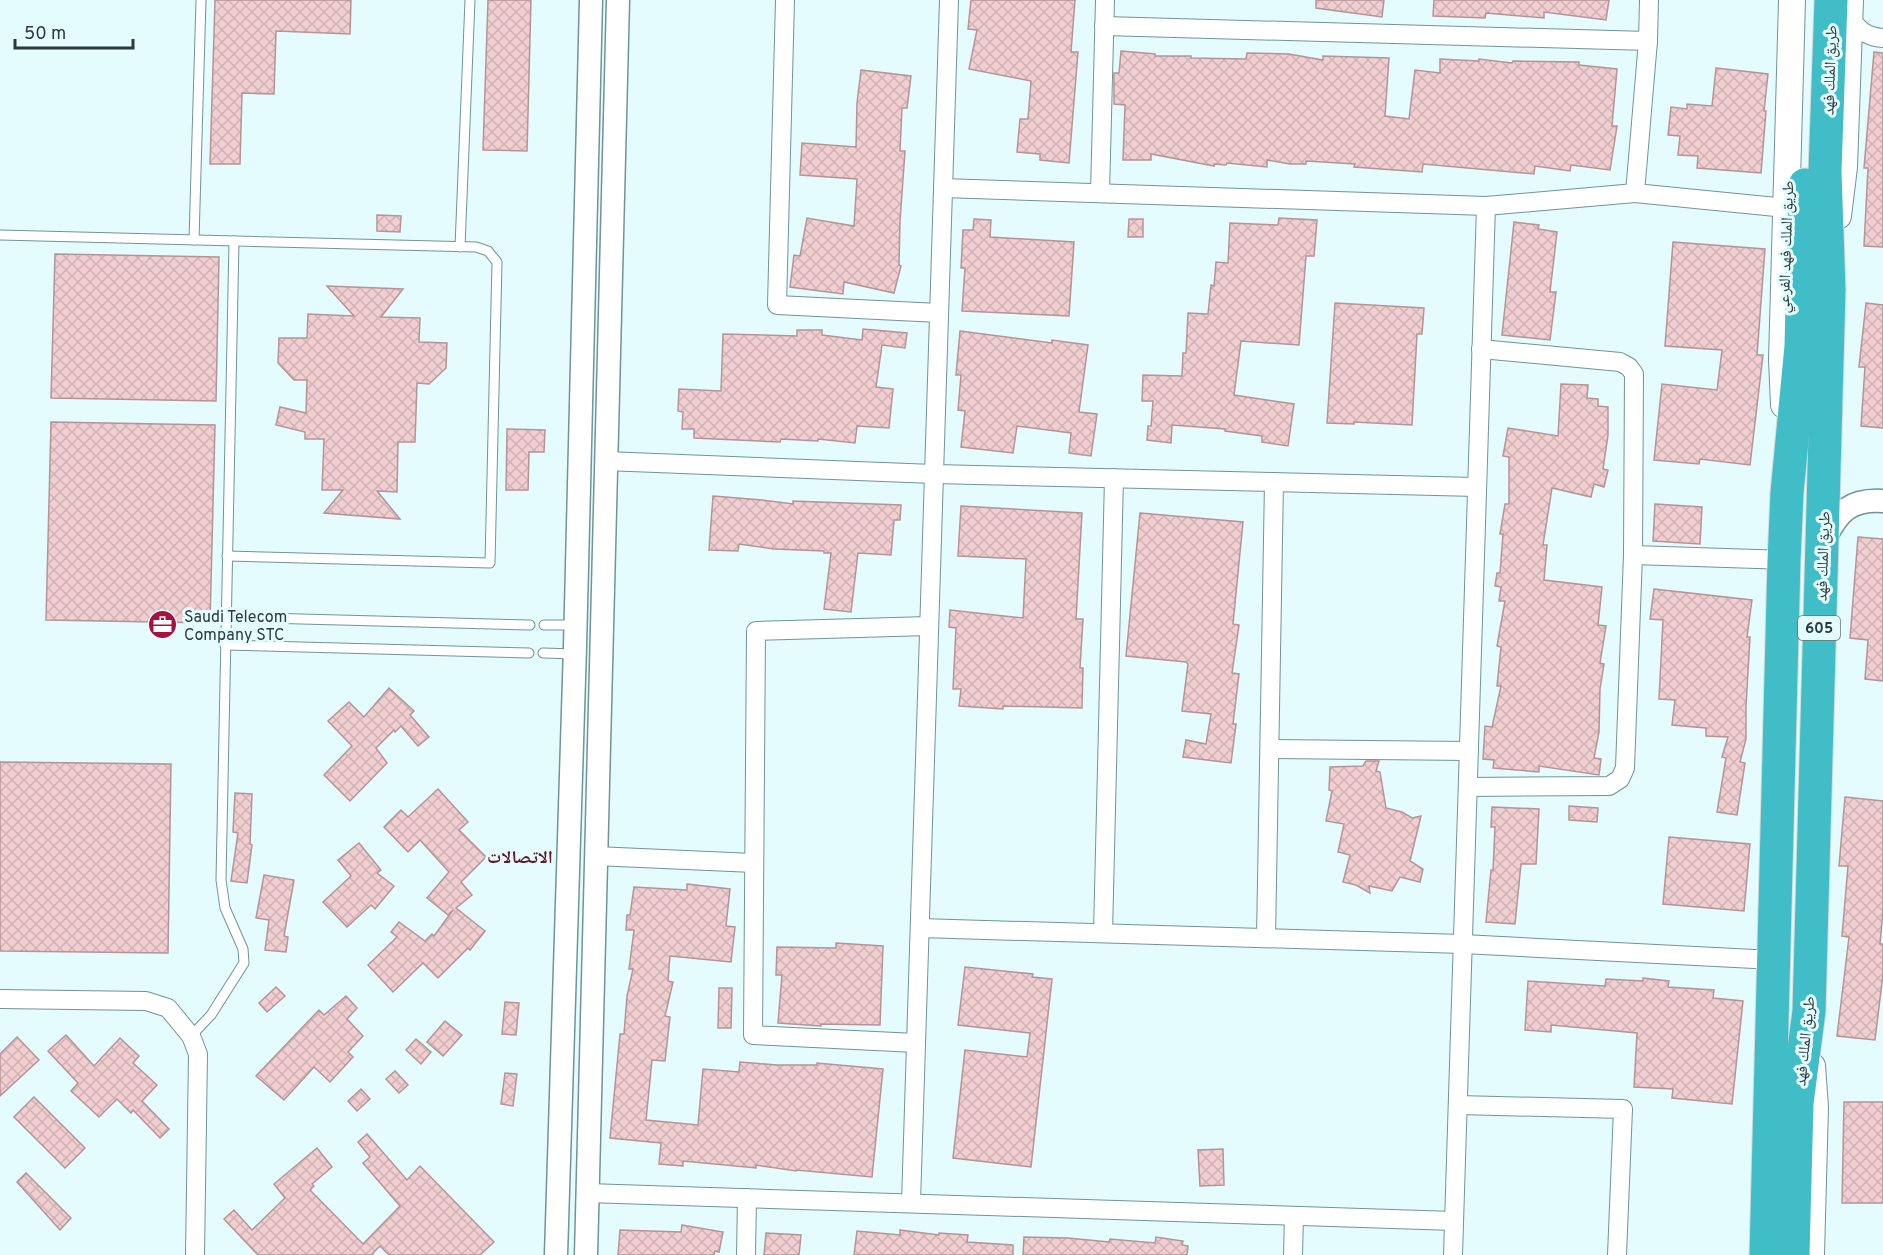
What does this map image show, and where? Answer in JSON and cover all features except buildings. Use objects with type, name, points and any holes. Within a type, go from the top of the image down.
[{"type":"highway","name":"طريق الملك فهد","points":[[1766,1255],[1784,560],[1787,493],[1801,346],[1811,0]]},
{"type":"highway","name":"طريق الملك فهد","points":[[1793,1255],[1797,1103],[1809,1011],[1829,290],[1825,171],[1843,5]]},
{"type":"main road","name":"طريق الملك فهد الفرعي","points":[[1787,493],[1782,360],[1792,0]]},
{"type":"main road","points":[[1809,1011],[1815,1107],[1811,1255]]},
{"type":"street","points":[[556,1255],[576,625],[591,0]]},
{"type":"street","points":[[586,1255],[618,0]]},
{"type":"street","points":[[785,0],[777,304],[939,313]]},
{"type":"street","points":[[911,1203],[950,0]]},
{"type":"street","points":[[1100,193],[1105,0]]},
{"type":"street","points":[[1635,193],[1648,41],[1649,0]]},
{"type":"street","points":[[1843,5],[1860,31],[1879,37]]},
{"type":"street","points":[[1104,26],[1648,41]]},
{"type":"street","points":[[943,188],[1486,206],[1635,193],[1786,208]]},
{"type":"street","points":[[1453,1255],[1486,206]]},
{"type":"street","points":[[1468,787],[1609,786],[1620,779],[1625,768],[1633,555],[1634,374],[1629,367],[1620,362],[1482,349]]},
{"type":"street","points":[[605,461],[934,474],[1477,487]]},
{"type":"street","points":[[1103,933],[1114,478]]},
{"type":"street","points":[[1266,938],[1274,482]]},
{"type":"street","points":[[1822,547],[1840,514],[1853,504],[1875,500]]},
{"type":"street","points":[[1633,555],[1784,560]]},
{"type":"street","points":[[916,1043],[753,1035],[756,631],[929,626]]},
{"type":"street","points":[[1270,749],[1469,751]]},
{"type":"street","points":[[595,856],[754,863]]},
{"type":"street","points":[[920,928],[1463,944],[1774,960]]},
{"type":"street","points":[[2,1001],[146,1001],[168,1008],[191,1036],[198,1054],[195,1255]]},
{"type":"street","points":[[1458,1105],[1623,1109],[1617,1255]]},
{"type":"street","points":[[587,1193],[1454,1221]]},
{"type":"street","points":[[746,1255],[747,1198]]},
{"type":"street","points":[[1293,1255],[1294,1215]]},
{"type":"lane","points":[[194,240],[201,0]]},
{"type":"lane","points":[[460,247],[470,0]]},
{"type":"lane","points":[[0,235],[476,247],[488,251],[497,262],[490,563],[227,556]]},
{"type":"lane","points":[[191,1036],[211,1015],[244,963],[243,950],[225,908],[221,880],[234,241]]},
{"type":"lane","points":[[225,616],[530,625]]},
{"type":"lane","points":[[544,625],[576,625]]},
{"type":"lane","points":[[225,645],[529,653]]},
{"type":"lane","points":[[543,653],[575,654]]},
{"type":"place","name":"Saudi Telecom Company STC","points":[[163,625]]},
{"type":"district","name":"الاتصالات","points":[[520,857]]}]
